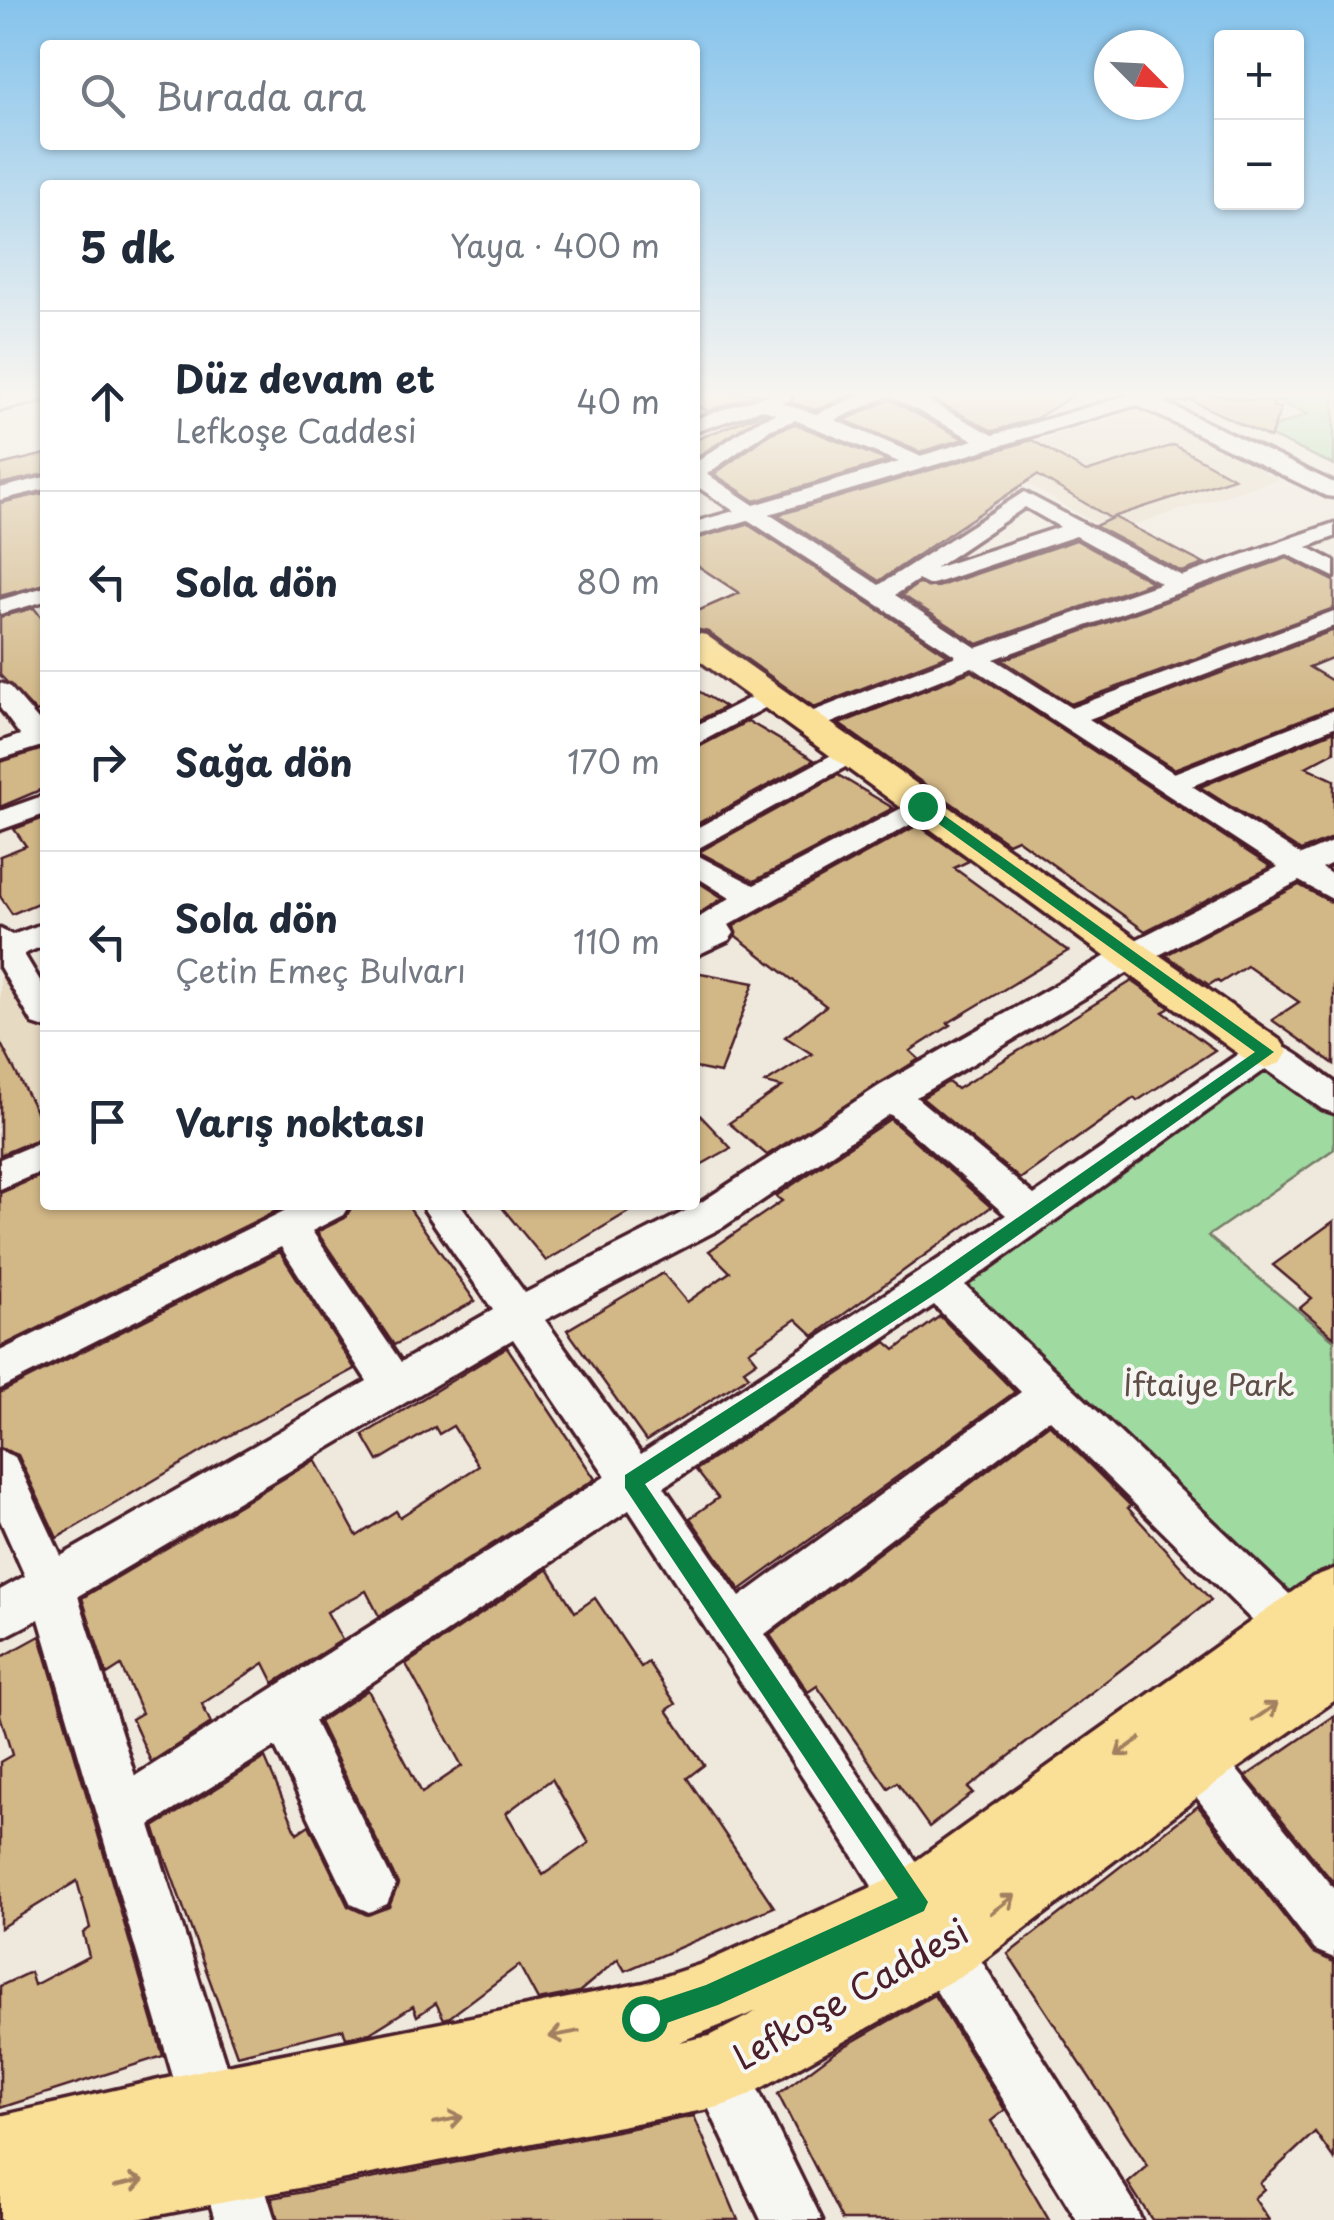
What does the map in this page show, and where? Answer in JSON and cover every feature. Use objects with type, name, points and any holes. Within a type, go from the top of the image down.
[{"type":"main road","points":[[700,652],[771,695],[1266,1052]]},
{"type":"main road","name":"Lefkoşe Caddesi","points":[[0,2211],[229,2162],[718,2070],[930,1925],[1198,1759],[1320,1630]]},
{"type":"main road","name":"Lefkoşe Caddesi","points":[[0,2153],[229,2162],[709,1996],[930,1925],[1320,1630]]},
{"type":"street","points":[[729,497],[1334,890]]},
{"type":"street","points":[[700,528],[803,497]]},
{"type":"street","points":[[881,594],[1024,498],[1179,584]]},
{"type":"street","points":[[881,594],[1079,528]]},
{"type":"street","points":[[807,723],[978,656],[1334,530]]},
{"type":"street","points":[[1288,546],[1334,570]]},
{"type":"street","points":[[1,605],[40,598]]},
{"type":"street","points":[[1070,717],[1334,618]]},
{"type":"street","points":[[0,691],[40,737]]},
{"type":"street","points":[[700,734],[771,695]]},
{"type":"street","points":[[1172,784],[1326,730]]},
{"type":"street","points":[[0,751],[40,738]]},
{"type":"street","points":[[700,838],[850,754]]},
{"type":"street","points":[[0,821],[40,806]]},
{"type":"street","points":[[700,942],[718,933],[708,924],[922,806]]},
{"type":"street","points":[[0,1616],[519,1315],[710,1216],[891,1094],[1131,956],[1334,850]]},
{"type":"street","points":[[700,866],[752,898]]},
{"type":"street","points":[[40,934],[4,952],[40,1008]]},
{"type":"street","points":[[122,1813],[284,1713],[937,1284],[1266,1052],[1334,1100]]},
{"type":"street","points":[[891,1094],[1033,1216]]},
{"type":"street","points":[[0,1175],[40,1156]]},
{"type":"street","points":[[444,1210],[734,1629],[930,1925],[1111,2220]]},
{"type":"street","points":[[0,1371],[300,1214],[394,1387]]},
{"type":"street","points":[[937,1284],[1051,1394],[1320,1630]]},
{"type":"street","points":[[734,1629],[1051,1394]]},
{"type":"street","points":[[0,1471],[52,1586],[229,2162]]},
{"type":"street","points":[[284,1713],[369,1886]]},
{"type":"street","points":[[1198,1759],[1334,1930]]},
{"type":"street","points":[[718,2070],[792,2220]]},
{"type":"shaded area","points":[[1049,497],[1223,497],[1110,532]]},
{"type":"shaded area","points":[[0,961],[40,1010],[40,1156],[0,1175]]},
{"type":"green space","name":"İftaiye Park","points":[[1266,1052],[1334,1100],[1334,1149],[1208,1236],[1334,1340],[1334,1598],[1292,1628],[937,1283]]},
{"type":"building","points":[[40,497],[40,585],[0,596],[0,503]]},
{"type":"building","points":[[840,497],[1005,497],[879,581],[778,515]]},
{"type":"building","points":[[1074,497],[1176,497],[1110,518]]},
{"type":"building","points":[[1114,517],[1204,564],[1182,572],[1095,526]]},
{"type":"building","points":[[747,524],[948,655],[814,707],[700,630],[700,610],[739,593],[700,567],[700,538]]},
{"type":"building","points":[[1076,540],[1152,582],[978,644],[902,595],[918,584],[937,587]]},
{"type":"building","points":[[1287,558],[1334,581],[1334,608],[1071,704],[1002,660]]},
{"type":"building","points":[[34,608],[40,616],[40,711],[36,712],[0,675],[0,617]]},
{"type":"building","points":[[1334,630],[1334,657],[1309,667],[1334,682],[1334,707],[1174,769],[1097,720]]},
{"type":"building","points":[[972,671],[1271,867],[1145,931],[1017,839],[1008,843],[839,724]]},
{"type":"building","points":[[700,692],[725,707],[700,720]]},
{"type":"building","points":[[748,721],[814,760],[700,822],[700,746]]},
{"type":"building","points":[[1334,731],[1334,752],[1306,767],[1334,780],[1334,837],[1301,851],[1200,787]]},
{"type":"building","points":[[40,750],[40,790],[0,807],[0,762]]},
{"type":"building","points":[[838,775],[893,808],[754,881],[700,851]]},
{"type":"building","points":[[40,819],[40,902],[12,914],[0,896],[0,856],[26,846],[14,829]]},
{"type":"building","points":[[918,825],[969,861],[954,868],[1068,951],[948,1023],[951,1025],[910,1051],[919,1059],[767,1155],[729,1123],[782,1087],[765,1083],[812,1054],[785,1037],[826,1006],[736,936],[734,926]]},
{"type":"building","points":[[700,883],[723,898],[700,913]]},
{"type":"building","points":[[1299,885],[1334,904],[1334,1064],[1272,1020],[1299,1002],[1247,966],[1220,983],[1217,980],[1209,985],[1166,955]]},
{"type":"building","points":[[700,973],[754,983],[720,1073],[700,1069]]},
{"type":"building","points":[[1132,981],[1170,1008],[1163,1012],[1215,1050],[1137,1101],[1134,1098],[1020,1179],[922,1098],[948,1082],[957,1089]]},
{"type":"building","points":[[0,1042],[40,1119],[40,1138],[0,1155]]},
{"type":"building","points":[[700,1115],[731,1148],[700,1165]]},
{"type":"building","points":[[890,1119],[991,1207],[814,1336],[796,1319],[749,1351],[757,1361],[744,1370],[749,1376],[646,1441],[567,1330],[663,1273],[687,1302],[730,1272],[709,1251],[782,1201],[776,1196]]},
{"type":"building","points":[[40,1176],[40,1210],[278,1210],[0,1347],[0,1193]]},
{"type":"building","points":[[350,1210],[411,1210],[475,1301],[394,1345],[317,1232],[345,1218]]},
{"type":"building","points":[[504,1210],[632,1210],[546,1261]]},
{"type":"building","points":[[1334,1221],[1334,1337],[1300,1308],[1312,1298],[1273,1265]]},
{"type":"building","points":[[280,1252],[355,1369],[225,1438],[57,1538],[18,1455],[0,1448],[0,1393]]},
{"type":"building","points":[[940,1316],[1015,1392],[740,1590],[690,1518],[718,1498],[696,1470],[886,1342],[895,1350]]},
{"type":"building","points":[[507,1347],[595,1479],[379,1616],[366,1591],[327,1612],[342,1640],[274,1683],[264,1663],[202,1704],[211,1723],[151,1762],[132,1719],[142,1713],[121,1666],[107,1675],[82,1598],[315,1460],[357,1536],[396,1511],[400,1517],[479,1466],[453,1426],[439,1434],[435,1427],[378,1461],[363,1435]]},
{"type":"building","points":[[1049,1424],[1131,1506],[1128,1508],[1211,1600],[968,1788],[973,1793],[929,1827],[897,1782],[888,1788],[817,1686],[808,1692],[770,1635]]},
{"type":"building","points":[[548,1569],[575,1612],[595,1598],[641,1667],[648,1662],[676,1704],[667,1710],[704,1765],[687,1778],[774,1907],[625,1971],[618,1959],[579,1992],[538,2000],[519,1965],[444,2019],[436,2003],[417,2016],[413,2006],[370,2033],[346,2038],[343,2029],[237,2055],[154,1827],[265,1758],[297,1833],[309,1825],[348,1906],[367,1915],[389,1907],[398,1884],[319,1722],[368,1690],[422,1793],[462,1766],[406,1664]],"holes":[[[552,1779],[589,1843],[543,1875],[506,1813]]]},
{"type":"building","points":[[40,1636],[163,2056],[0,2108],[0,1986],[30,1972],[34,1985],[89,1956],[83,1933],[90,1928],[77,1881],[0,1928],[0,1762],[12,1755],[0,1715],[0,1658]]},
{"type":"building","points":[[1334,1716],[1334,1883],[1246,1776]]},
{"type":"building","points":[[1198,1806],[1312,1952],[1334,1962],[1334,2159],[1315,2132],[1260,2183],[1264,2189],[1254,2198],[1269,2220],[1152,2220],[1128,2183],[1148,2166],[1008,1954]]},
{"type":"building","points":[[934,1995],[1005,2110],[991,2121],[1049,2220],[842,2220],[778,2094],[833,2053]]},
{"type":"building","points":[[694,2116],[738,2220],[278,2220],[272,2198]]},
{"type":"route","points":[[644,2018],[709,1996],[916,1902],[632,1481],[937,1284],[1266,1052],[922,806]]}]
